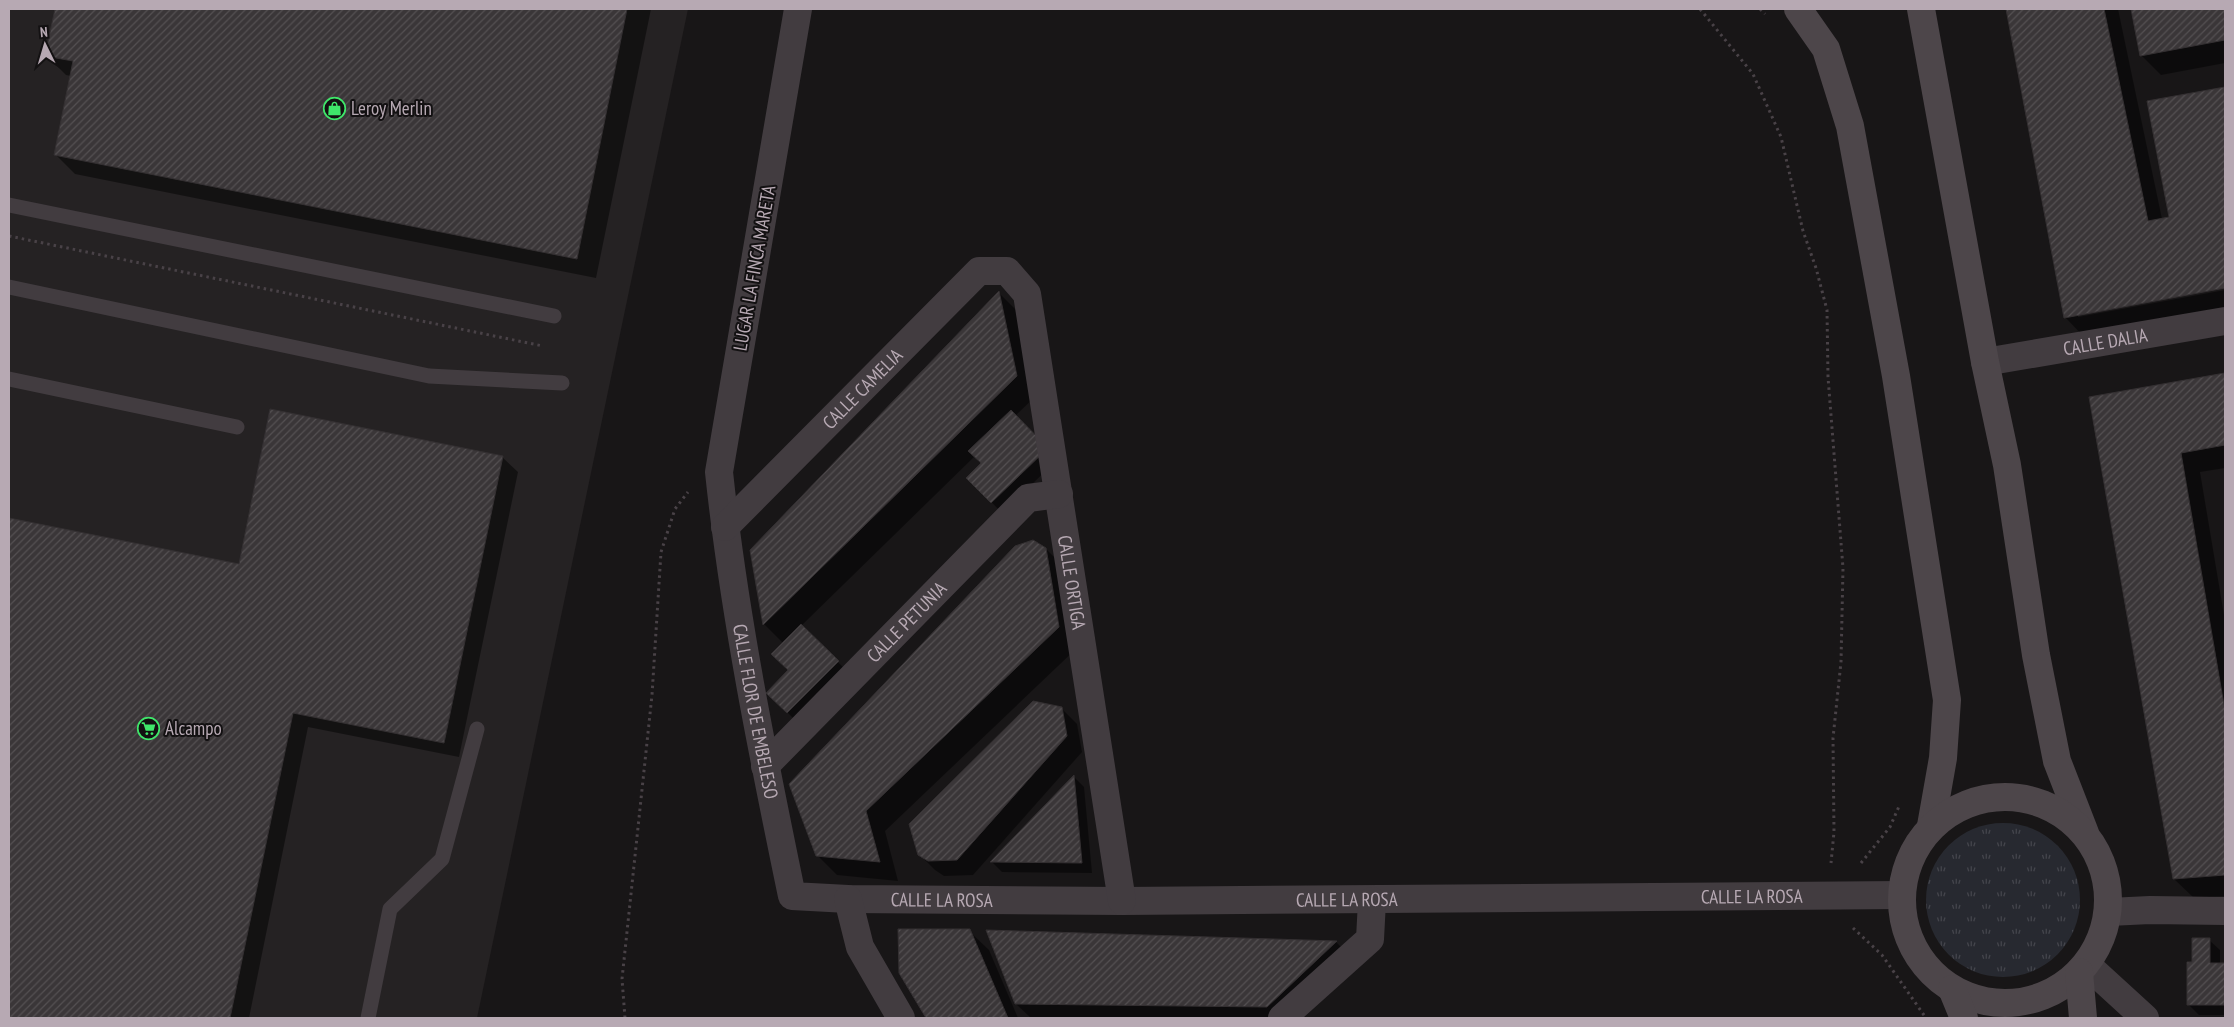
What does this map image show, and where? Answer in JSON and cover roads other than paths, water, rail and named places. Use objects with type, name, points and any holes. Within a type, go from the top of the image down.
[{"type":"street","name":"LUGAR LA FINCA MARETA","points":[[725,527],[720,466],[798,9]]},
{"type":"street","points":[[1798,9],[1826,49],[1850,126],[1896,376],[1947,700],[1943,758],[1931,826],[1910,858],[1901,895],[1906,932],[1924,965],[1952,989],[1986,1002],[2024,1002],[2058,989],[2083,968],[2102,940],[2109,912],[2109,884],[2101,856],[2086,833],[2057,761],[2036,655],[2007,465],[1985,362],[1921,9]]},
{"type":"street","name":"CALLE CAMELIA","points":[[725,527],[979,271],[1007,271]]},
{"type":"street","name":"CALLE ORTIGA","points":[[1007,271],[1027,294],[1122,901]]},
{"type":"street","name":"CALLE DALIA","points":[[1985,362],[2225,321]]},
{"type":"street","name":"CALLE PETUNIA","points":[[765,766],[1028,498],[1058,494]]},
{"type":"street","name":"CALLE FLOR DE EMBELESO","points":[[725,527],[765,766],[792,896]]},
{"type":"street","points":[[1931,826],[1968,803],[2010,796],[2052,806],[2086,833]]},
{"type":"street","name":"CALLE LA ROSA","points":[[792,896],[848,899],[1372,901],[1832,888],[1901,895]]},
{"type":"street","points":[[848,899],[860,947],[901,1018]]},
{"type":"street","points":[[1282,1018],[1370,939],[1372,901]]},
{"type":"street","points":[[2109,912],[2150,910],[2225,911]]},
{"type":"street","points":[[2083,968],[2083,1018]]},
{"type":"street","points":[[2083,968],[2144,1018]]},
{"type":"street","points":[[1952,989],[1964,1018]]},
{"type":"lane","points":[[9,205],[554,316]]},
{"type":"lane","points":[[9,287],[429,376],[562,383]]},
{"type":"lane","points":[[9,379],[237,428]]},
{"type":"lane","points":[[368,1018],[390,910],[442,859],[477,729]]},
{"type":"place","name":"Leroy Merlin","points":[[335,108]]},
{"type":"place","name":"Alcampo","points":[[149,728]]}]
